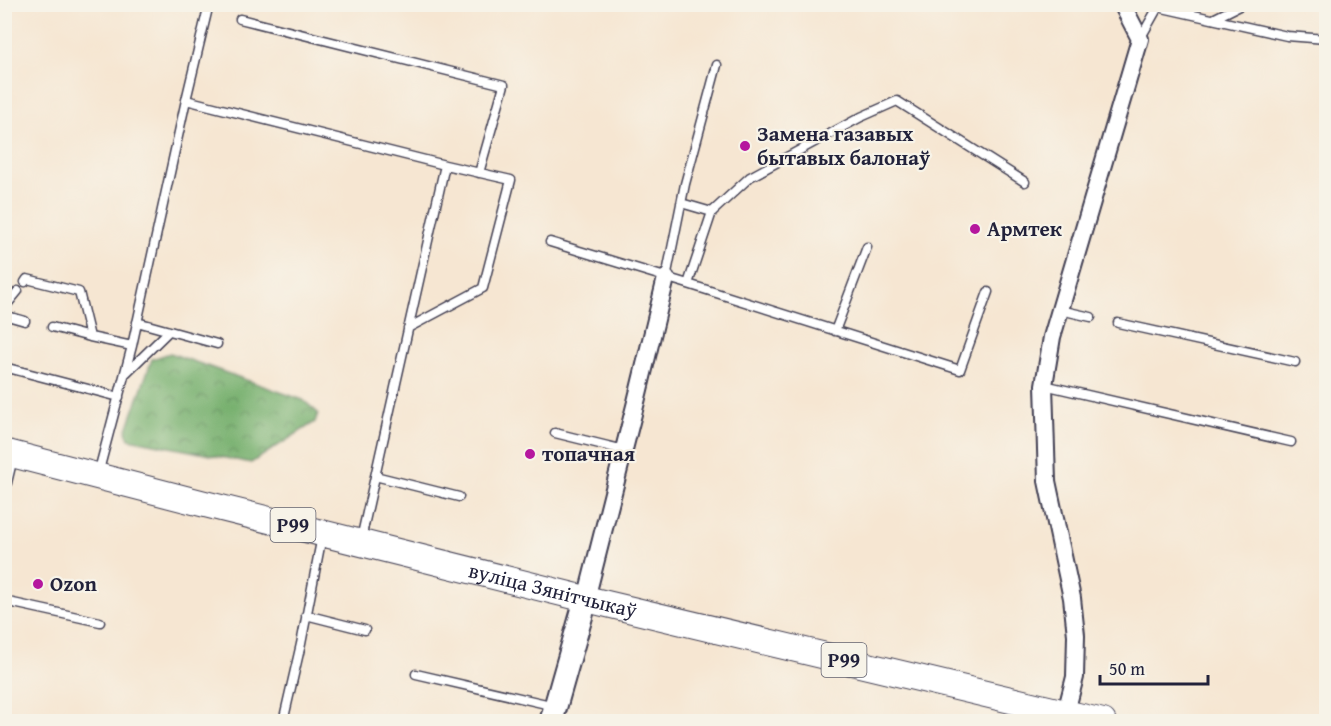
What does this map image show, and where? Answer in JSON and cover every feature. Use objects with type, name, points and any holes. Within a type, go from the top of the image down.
[{"type":"main road","name":"вуліца Зянітчыкаў","points":[[9,453],[586,599],[1103,722]]},
{"type":"street","points":[[1066,712],[1075,677],[1076,635],[1072,597],[1047,481],[1044,385],[1052,337],[1140,39],[1122,4]]},
{"type":"street","points":[[553,714],[586,599],[666,278]]},
{"type":"lane","points":[[98,476],[132,346],[209,4]]},
{"type":"lane","points":[[1212,20],[1243,4]]},
{"type":"lane","points":[[1140,39],[1158,6],[1287,36],[1326,39]]},
{"type":"lane","points":[[240,19],[504,85],[479,173]]},
{"type":"lane","points":[[666,278],[681,203],[717,65]]},
{"type":"lane","points":[[186,100],[511,180],[483,288],[408,328]]},
{"type":"lane","points":[[688,284],[712,212],[750,177],[861,117],[897,101],[1025,182]]},
{"type":"lane","points":[[361,543],[445,165]]},
{"type":"lane","points":[[681,203],[712,212]]},
{"type":"lane","points":[[550,242],[960,370],[988,292]]},
{"type":"lane","points":[[835,331],[867,247]]},
{"type":"lane","points":[[25,282],[27,279],[79,292],[90,337]]},
{"type":"lane","points":[[4,308],[18,291]]},
{"type":"lane","points":[[1060,310],[1090,317]]},
{"type":"lane","points":[[4,315],[25,321]]},
{"type":"lane","points":[[137,322],[217,344]]},
{"type":"lane","points":[[1118,323],[1295,362]]},
{"type":"lane","points":[[52,327],[132,346]]},
{"type":"lane","points":[[124,375],[169,331]]},
{"type":"lane","points":[[4,367],[119,397]]},
{"type":"lane","points":[[1044,385],[1291,442]]},
{"type":"lane","points":[[555,433],[624,450]]},
{"type":"lane","points":[[4,495],[9,453]]},
{"type":"lane","points":[[375,476],[459,497]]},
{"type":"lane","points":[[283,722],[323,533]]},
{"type":"lane","points":[[4,602],[100,622]]},
{"type":"lane","points":[[306,615],[365,630]]},
{"type":"lane","points":[[416,674],[553,714]]},
{"type":"green space","points":[[170,353],[303,400],[318,413],[315,422],[251,463],[129,439],[126,432],[152,359]]},
{"type":"place","name":"Замена газавых бытавых балонаў","points":[[745,146]]},
{"type":"place","name":"Армтек","points":[[975,229]]},
{"type":"place","name":"топачная","points":[[530,454]]},
{"type":"place","name":"Ozon","points":[[38,584]]}]
